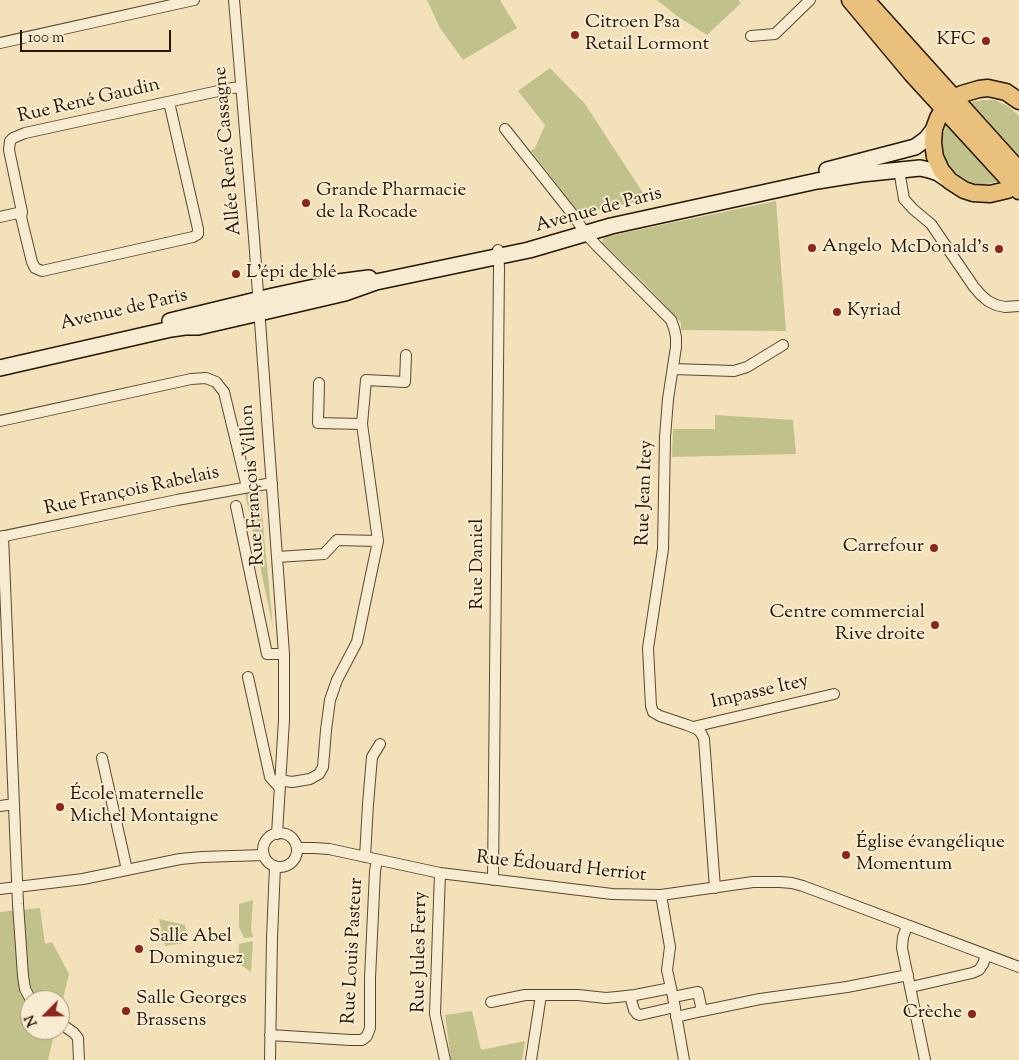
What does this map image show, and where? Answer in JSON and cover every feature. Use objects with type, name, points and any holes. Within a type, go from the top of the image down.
[{"type":"main road","points":[[850,0],[911,73],[949,103]]},
{"type":"main road","points":[[866,0],[949,103],[1018,182],[999,193],[981,194],[964,190],[950,181],[940,170],[932,143],[938,118],[949,103],[970,90],[988,88],[1006,92],[1019,100]]},
{"type":"main road","name":"Avenue de Paris","points":[[0,360],[258,306],[346,293],[376,282],[498,253],[528,242],[914,148],[926,139],[934,129]]},
{"type":"main road","name":"Avenue de Paris","points":[[582,229],[619,224],[817,181],[861,174],[920,168],[938,173],[950,181]]},
{"type":"main road","name":"Avenue de Paris","points":[[0,368],[185,327],[198,326],[258,306],[342,282],[498,253]]},
{"type":"street","points":[[0,43],[194,0]]},
{"type":"street","name":"Allée René Cassagne","points":[[234,0],[258,306]]},
{"type":"street","points":[[751,36],[776,34],[810,0]]},
{"type":"street","name":"Rue René Gaudin","points":[[22,212],[9,150],[10,140],[13,138],[241,87]]},
{"type":"street","points":[[0,217],[22,212],[34,268],[42,271],[193,237],[198,234],[169,102]]},
{"type":"street","name":"Rue Jean Itey","points":[[505,129],[596,246],[671,320],[674,328],[676,337],[665,437],[663,549],[648,648],[648,663],[653,712],[692,727]]},
{"type":"street","points":[[900,170],[904,199],[931,224],[981,295],[996,305],[1005,307],[1019,306]]},
{"type":"street","name":"Rue Daniel","points":[[494,880],[500,267],[498,253]]},
{"type":"street","name":"Rue François Villon","points":[[258,306],[284,654],[284,720],[277,834]]},
{"type":"street","points":[[673,369],[734,371],[747,367],[784,345]]},
{"type":"street","points":[[248,677],[270,777],[279,784],[310,778],[319,774],[323,767],[330,700],[337,680],[357,642],[378,541],[362,424],[366,380],[405,382],[406,355]]},
{"type":"street","points":[[0,421],[191,379],[206,378],[216,382],[224,392],[248,487]]},
{"type":"street","points":[[319,383],[318,423],[362,424]]},
{"type":"street","name":"Rue François Rabelais","points":[[1,536],[177,500],[272,483]]},
{"type":"street","name":"Rue François Villon","points":[[236,506],[267,654],[284,654]]},
{"type":"street","points":[[1,536],[17,886],[26,990]]},
{"type":"street","points":[[276,558],[324,554],[338,540],[378,541]]},
{"type":"street","name":"Impasse Itey","points":[[692,727],[834,694]]},
{"type":"street","points":[[692,727],[701,733],[705,744],[715,888]]},
{"type":"street","points":[[365,857],[372,757],[380,744]]},
{"type":"street","points":[[102,758],[127,870]]},
{"type":"street","points":[[0,806],[14,804]]},
{"type":"street","points":[[277,834],[282,834],[292,839],[297,848],[297,854],[291,864],[286,866],[275,866],[266,860],[264,855],[266,842],[277,834]]},
{"type":"street","name":"Rue Édouard Herriot","points":[[297,848],[329,849],[440,873],[612,894],[661,895],[767,882],[792,883],[1019,967]]},
{"type":"street","points":[[0,888],[83,879],[180,859],[264,855]]},
{"type":"street","name":"Rue Louis Pasteur","points":[[270,1035],[350,1040],[362,1040],[367,1036],[370,1028],[370,978],[377,860]]},
{"type":"street","points":[[270,1060],[275,866]]},
{"type":"street","name":"Rue Jules Ferry","points":[[440,873],[435,1014],[445,1060]]},
{"type":"street","points":[[661,895],[670,947],[667,970],[684,1060]]},
{"type":"street","points":[[907,926],[902,937],[902,948],[925,1060]]},
{"type":"street","points":[[911,987],[980,970],[986,955]]},
{"type":"street","points":[[491,1002],[525,995],[578,995],[606,998],[630,996],[674,1002],[702,1011],[760,999],[846,988],[908,975]]},
{"type":"street","points":[[630,996],[636,1014],[640,1015],[698,992],[702,1011]]},
{"type":"street","points":[[530,1060],[540,995]]},
{"type":"street","points":[[70,1030],[78,1038],[78,1060]]},
{"type":"green space","points":[[427,0],[500,0],[517,28],[463,60],[440,28]]},
{"type":"green space","points":[[657,0],[738,0],[741,3],[707,35],[677,16]]},
{"type":"green space","points":[[550,68],[585,104],[647,199],[580,214],[531,151],[535,148],[545,125],[518,91]]},
{"type":"green space","points":[[995,100],[1008,106],[1019,116],[1019,155],[971,102]]},
{"type":"green space","points":[[946,123],[999,181],[979,184],[970,182],[956,173],[947,161],[942,147]]},
{"type":"green space","points":[[776,201],[786,331],[681,330],[681,323],[665,305],[602,242],[604,237]]},
{"type":"green space","points":[[715,415],[793,420],[796,454],[672,457],[673,429],[715,429]]},
{"type":"green space","points":[[257,491],[260,494],[273,628],[245,493]]},
{"type":"green space","points":[[253,900],[251,930],[253,937],[244,938],[239,927],[239,904]]},
{"type":"green space","points":[[40,908],[45,944],[52,942],[69,974],[65,990],[20,990],[20,1040],[53,1040],[48,1060],[0,1060],[0,912]]},
{"type":"green space","points":[[159,919],[185,925],[187,940],[183,943],[165,946]]},
{"type":"green space","points":[[253,941],[251,972],[238,963],[239,944]]},
{"type":"green space","points":[[472,1011],[481,1050],[525,1041],[522,1060],[451,1060],[445,1015]]},
{"type":"place","name":"Citroen Psa Retail Lormont","points":[[575,35]]},
{"type":"place","name":"KFC","points":[[986,41]]},
{"type":"place","name":"Grande Pharmacie de la Rocade","points":[[306,203]]},
{"type":"place","name":"Angelo","points":[[812,248]]},
{"type":"place","name":"McDonald's","points":[[999,249]]},
{"type":"place","name":"L'épi de blé","points":[[236,274]]},
{"type":"place","name":"Kyriad","points":[[837,312]]},
{"type":"place","name":"Carrefour","points":[[934,548]]},
{"type":"place","name":"Centre commercial Rive droite","points":[[935,625]]},
{"type":"place","name":"École maternelle Michel Montaigne","points":[[60,807]]},
{"type":"place","name":"Église évangélique Momentum","points":[[846,855]]},
{"type":"place","name":"Salle Abel Dominguez","points":[[139,949]]},
{"type":"place","name":"Salle Georges Brassens","points":[[126,1011]]},
{"type":"place","name":"Crèche","points":[[972,1014]]}]
